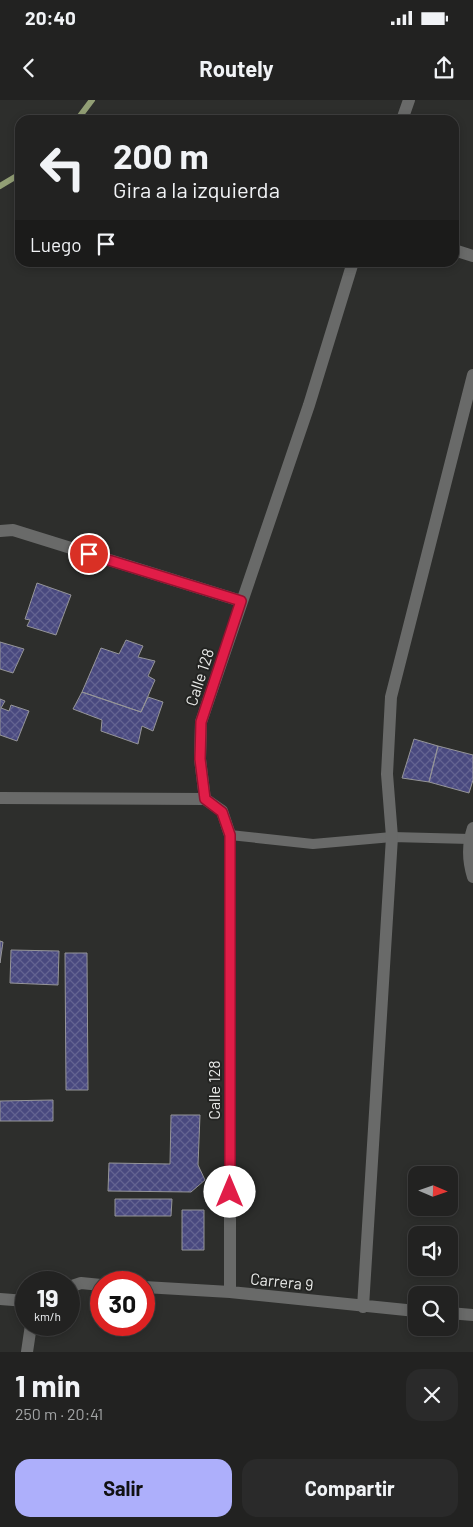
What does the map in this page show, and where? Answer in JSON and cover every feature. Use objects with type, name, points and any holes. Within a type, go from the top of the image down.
[{"type":"street","points":[[404,115],[409,100]]},
{"type":"street","points":[[459,252],[473,256]]},
{"type":"street","name":"Calle 128","points":[[230,1292],[230,835],[222,812],[205,799],[200,759],[201,722],[352,267]]},
{"type":"street","points":[[363,1307],[392,837],[387,774],[391,697],[473,375]]},
{"type":"street","points":[[0,531],[13,530],[241,601]]},
{"type":"street","points":[[0,798],[205,799]]},
{"type":"street","points":[[471,833],[470,868],[473,877]]},
{"type":"street","name":"Carrera 9","points":[[155,1288],[230,1292],[408,1310]]},
{"type":"street","points":[[0,1298],[15,1300]]},
{"type":"street","points":[[458,1314],[473,1315]]},
{"type":"street","points":[[27,1352],[29,1336]]},
{"type":"lane","points":[[230,835],[313,844],[471,833]]},
{"type":"building","points":[[37,583],[71,595],[56,635],[27,626],[30,620],[25,619]]},
{"type":"building","points":[[126,640],[143,646],[138,657],[155,661],[148,676],[155,680],[141,712],[82,692],[101,648],[119,654]]},
{"type":"building","points":[[0,642],[24,649],[13,673],[0,669]]},
{"type":"building","points":[[82,692],[141,712],[148,697],[163,702],[153,731],[142,726],[138,744],[101,731],[102,720],[73,709]]},
{"type":"building","points":[[0,699],[5,701],[1,708],[9,711],[11,705],[29,711],[17,741],[0,735]]},
{"type":"building","points":[[414,739],[438,746],[429,782],[402,778]]},
{"type":"building","points":[[438,746],[473,755],[473,780],[469,793],[429,782]]},
{"type":"building","points":[[0,941],[3,942],[0,963]]},
{"type":"building","points":[[11,950],[59,951],[58,985],[10,983]]},
{"type":"building","points":[[65,953],[87,953],[88,1090],[66,1090]]},
{"type":"building","points":[[53,1100],[53,1121],[0,1121],[0,1101]]},
{"type":"building","points":[[171,1115],[200,1115],[198,1165],[205,1180],[191,1192],[108,1191],[109,1163],[170,1164]]},
{"type":"building","points":[[115,1199],[172,1199],[171,1216],[115,1216]]},
{"type":"building","points":[[182,1210],[204,1210],[204,1250],[182,1250]]},
{"type":"waterway","points":[[81,115],[92,100]]},
{"type":"waterway","points":[[0,186],[15,177]]},
{"type":"route","points":[[89,554],[241,601],[201,722],[200,759],[205,799],[222,812],[230,835],[230,1192]]}]
